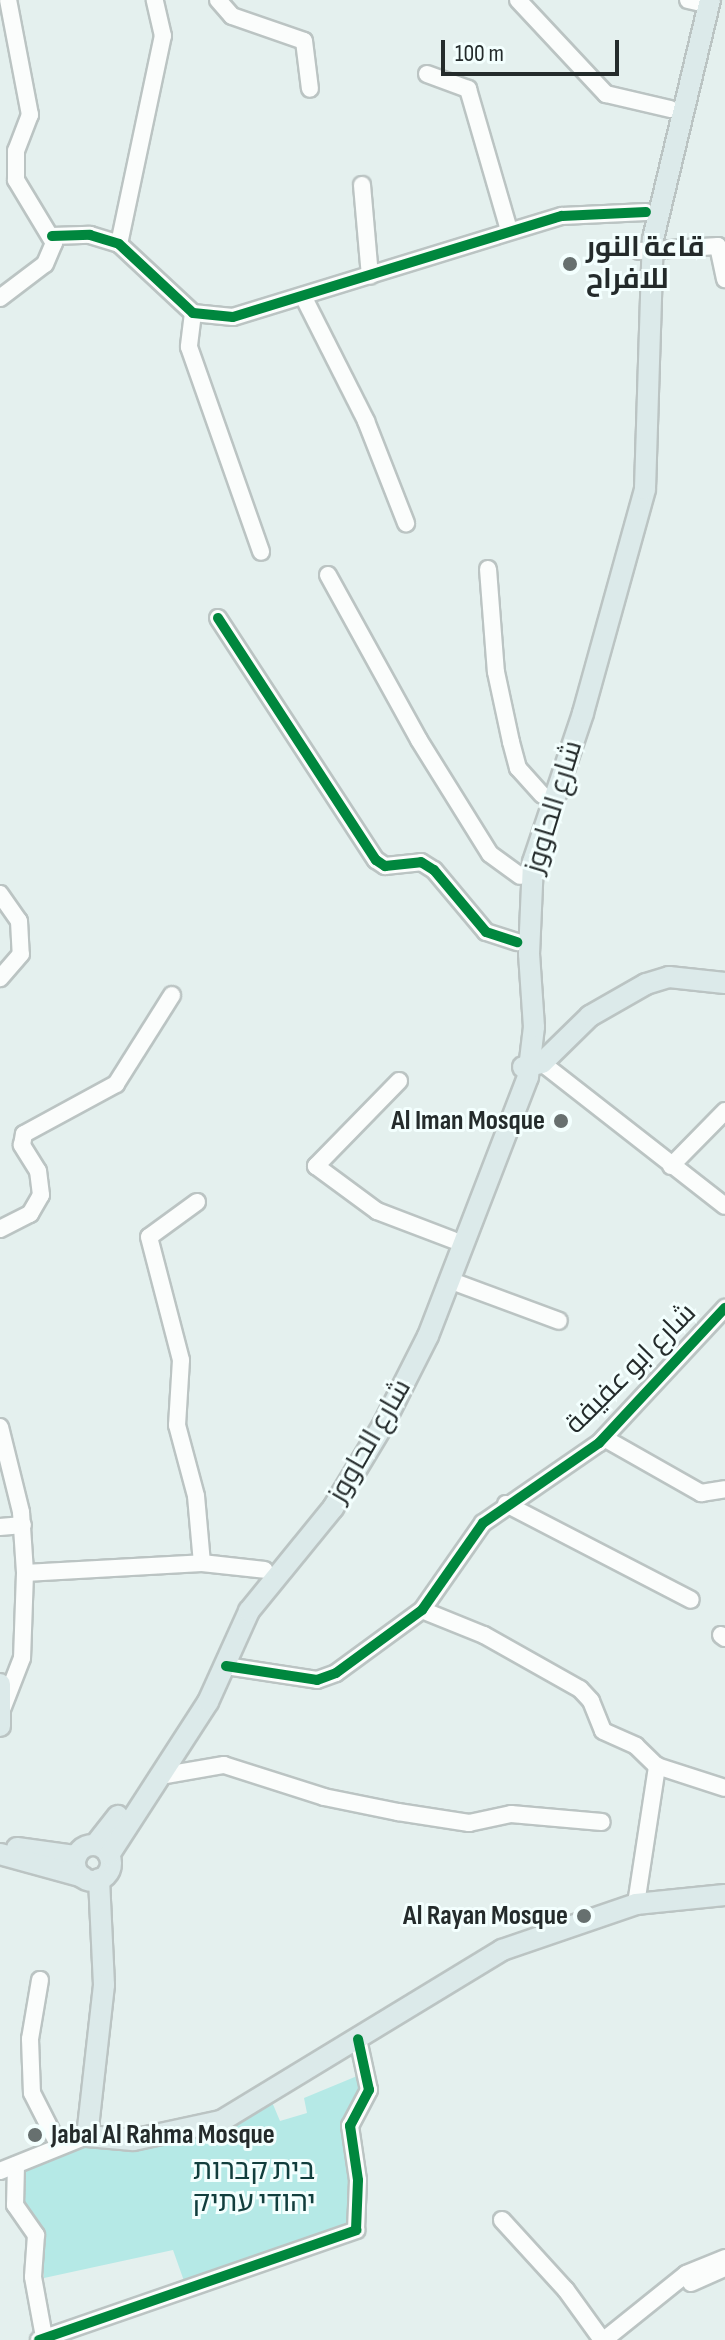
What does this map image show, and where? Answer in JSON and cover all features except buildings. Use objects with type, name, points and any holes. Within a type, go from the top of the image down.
[{"type":"main road","points":[[531,1066],[523,1032],[517,942],[520,876],[542,795],[587,667],[632,490],[640,416],[646,212],[698,0]]},
{"type":"main road","name":"شارع الحاووز","points":[[102,1850],[160,1776],[226,1666],[264,1588],[308,1541],[362,1465],[428,1336],[531,1066],[533,862],[588,700],[645,489],[651,419],[646,250],[666,168],[698,0]]},
{"type":"main road","points":[[0,1846],[76,1856],[102,1850],[199,1693],[241,1602],[309,1521],[366,1434],[531,1066],[590,1016],[627,993],[669,977],[725,983]]},
{"type":"main road","points":[[0,1684],[2,1717]]},
{"type":"main road","points":[[0,1854],[91,1878],[110,1866],[102,1850]]},
{"type":"main road","points":[[76,1856],[91,1878],[104,1985],[87,2136],[133,2140],[221,2121],[502,1950],[636,1904],[725,1895]]},
{"type":"street","points":[[8,0],[30,115],[16,151],[16,180],[32,215],[52,236],[90,235],[119,244],[193,313],[233,317],[304,298],[509,230],[591,212],[646,212]]},
{"type":"street","points":[[119,244],[163,36],[155,0]]},
{"type":"street","points":[[218,0],[232,16],[304,41],[310,89]]},
{"type":"street","points":[[518,0],[606,94],[670,109]]},
{"type":"street","points":[[427,74],[468,89],[509,230]]},
{"type":"street","points":[[0,160],[16,151]]},
{"type":"street","points":[[362,185],[370,276]]},
{"type":"street","points":[[0,298],[48,261],[52,236]]},
{"type":"street","points":[[646,250],[718,246],[725,279]]},
{"type":"street","points":[[304,298],[366,421],[406,523]]},
{"type":"street","points":[[193,313],[189,347],[261,552]]},
{"type":"street","points":[[488,569],[496,672],[511,742],[518,768],[542,795]]},
{"type":"street","points":[[328,575],[419,740],[490,854],[520,876]]},
{"type":"street","points":[[218,618],[376,860],[385,866],[421,862],[434,870],[486,932],[517,942]]},
{"type":"street","points":[[0,894],[19,921],[21,954],[0,978]]},
{"type":"street","points":[[0,1229],[30,1214],[41,1195],[38,1171],[22,1145],[24,1134],[116,1084],[172,995]]},
{"type":"street","points":[[531,1066],[725,1206]]},
{"type":"street","points":[[399,1081],[316,1166],[377,1211],[453,1240]]},
{"type":"street","points":[[671,1166],[725,1111]]},
{"type":"street","points":[[197,1202],[149,1237],[181,1360],[177,1425],[196,1496],[202,1563]]},
{"type":"street","points":[[449,1280],[559,1321]]},
{"type":"street","name":"شارع ابو عفيفة","points":[[226,1666],[324,1679],[422,1610],[483,1523],[604,1438],[725,1308]]},
{"type":"street","points":[[0,1427],[23,1525],[25,1573],[22,1658],[2,1717]]},
{"type":"street","points":[[604,1438],[701,1493],[725,1489]]},
{"type":"street","points":[[506,1504],[691,1600]]},
{"type":"street","points":[[0,1527],[23,1525]]},
{"type":"street","points":[[25,1573],[202,1563],[265,1570]]},
{"type":"street","points":[[422,1610],[484,1635],[580,1689],[605,1733],[636,1746],[657,1766],[725,1788]]},
{"type":"street","points":[[160,1776],[224,1765],[324,1797],[413,1815],[469,1823],[511,1814],[602,1822]]},
{"type":"street","points":[[636,1904],[657,1766]]},
{"type":"street","points":[[40,1980],[30,2039],[32,2093],[59,2146]]},
{"type":"street","points":[[87,2136],[8,2168],[15,2205],[36,2235],[33,2277],[42,2339],[356,2230],[358,2180],[350,2126],[369,2090],[358,2039]]},
{"type":"street","points":[[502,2220],[566,2290],[603,2340],[686,2274],[725,2258]]},
{"type":"street","points":[[617,2340],[685,2286],[725,2268]]},
{"type":"green space","name":"בית קברות יהודי עתיק","points":[[362,2074],[356,2200],[349,2223],[332,2235],[184,2281],[173,2250],[44,2278],[43,2250],[20,2203],[24,2168],[94,2144],[272,2102],[280,2121],[307,2113],[304,2098]]},
{"type":"cycle path","points":[[52,236],[90,235],[119,244],[193,313],[233,317],[562,216],[646,212]]},
{"type":"cycle path","points":[[218,618],[376,860],[385,866],[421,862],[434,870],[486,932],[517,942]]},
{"type":"cycle path","points":[[226,1666],[317,1680],[336,1673],[422,1610],[483,1523],[599,1443],[725,1308]]},
{"type":"cycle path","points":[[39,2340],[356,2230],[358,2180],[350,2126],[369,2090],[358,2039]]},
{"type":"place","name":"قاعة النور للافراح","points":[[570,264]]},
{"type":"place","name":"Al Iman Mosque","points":[[561,1121]]},
{"type":"place","name":"Al Rayan Mosque","points":[[584,1916]]},
{"type":"place","name":"Jabal Al Rahma Mosque","points":[[35,2135]]}]
